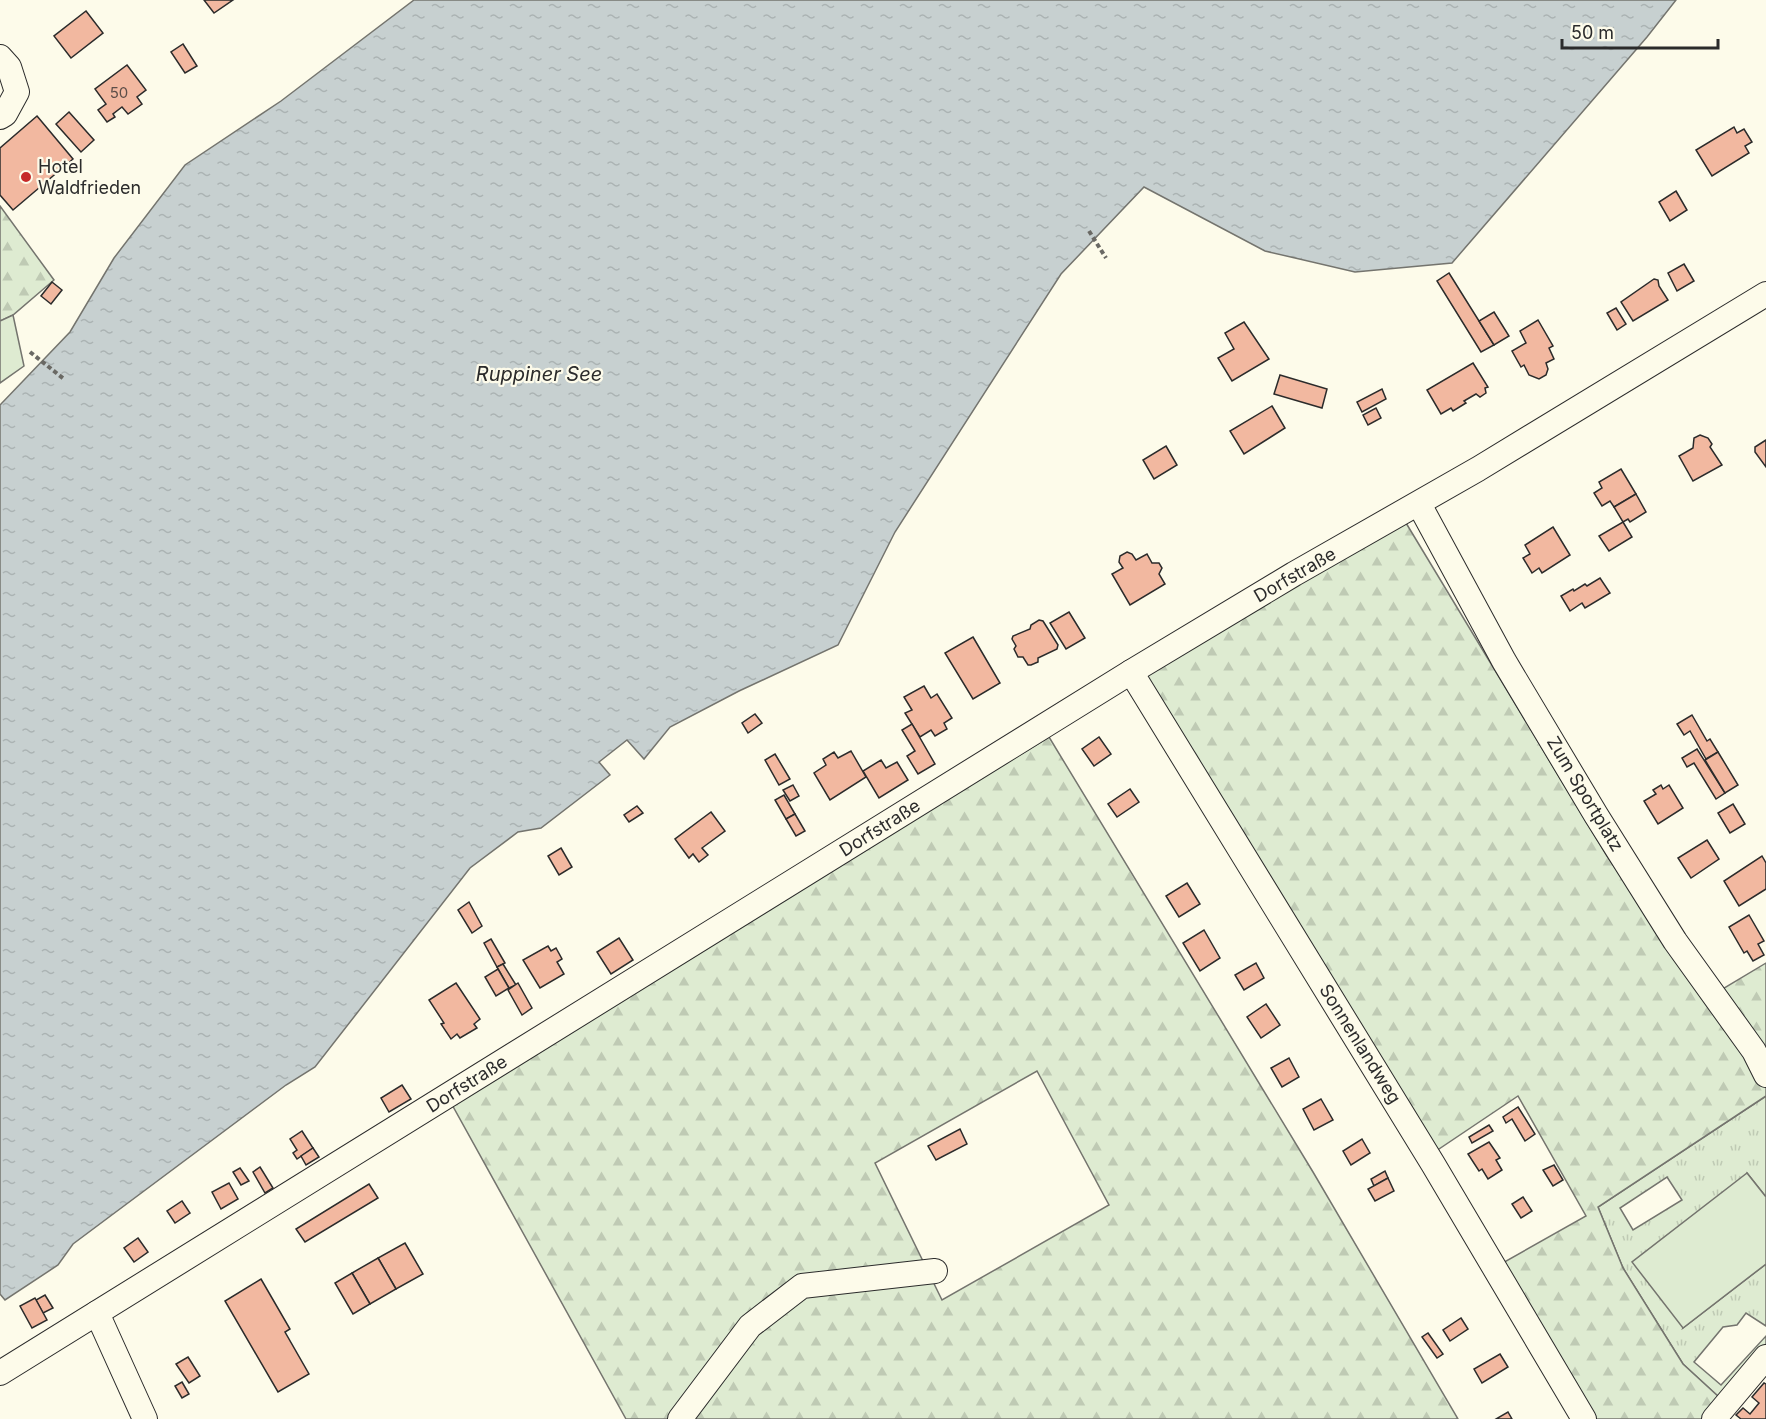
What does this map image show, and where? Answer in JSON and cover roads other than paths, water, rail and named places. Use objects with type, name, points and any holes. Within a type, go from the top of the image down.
[{"type":"street","points":[[0,57],[9,67],[17,92],[5,114],[0,117]]},
{"type":"street","name":"Dorfstraße","points":[[0,1373],[1131,672],[1294,574],[1419,504],[1766,294]]},
{"type":"street","name":"Zum Sportplatz","points":[[1419,504],[1504,661],[1596,815],[1676,941],[1754,1051],[1766,1075]]},
{"type":"street","name":"Sonnenlandweg","points":[[1131,672],[1434,1164],[1584,1419]]},
{"type":"street","points":[[680,1419],[750,1326],[802,1286],[935,1271]]},
{"type":"street","points":[[97,1313],[146,1419]]},
{"type":"street","points":[[1714,1419],[1766,1357]]},
{"type":"water","name":"Ruppiner See","points":[[414,0],[1676,0],[1647,37],[1452,263],[1355,272],[1265,251],[1144,187],[1061,274],[895,532],[838,645],[739,691],[670,727],[644,759],[627,740],[599,762],[610,775],[541,828],[518,832],[470,868],[315,1067],[286,1085],[73,1244],[58,1265],[5,1300],[0,1294],[0,405],[70,332],[114,258],[185,165],[281,101]]},
{"type":"place","name":"Hotel Waldfrieden","points":[[26,177]]}]
